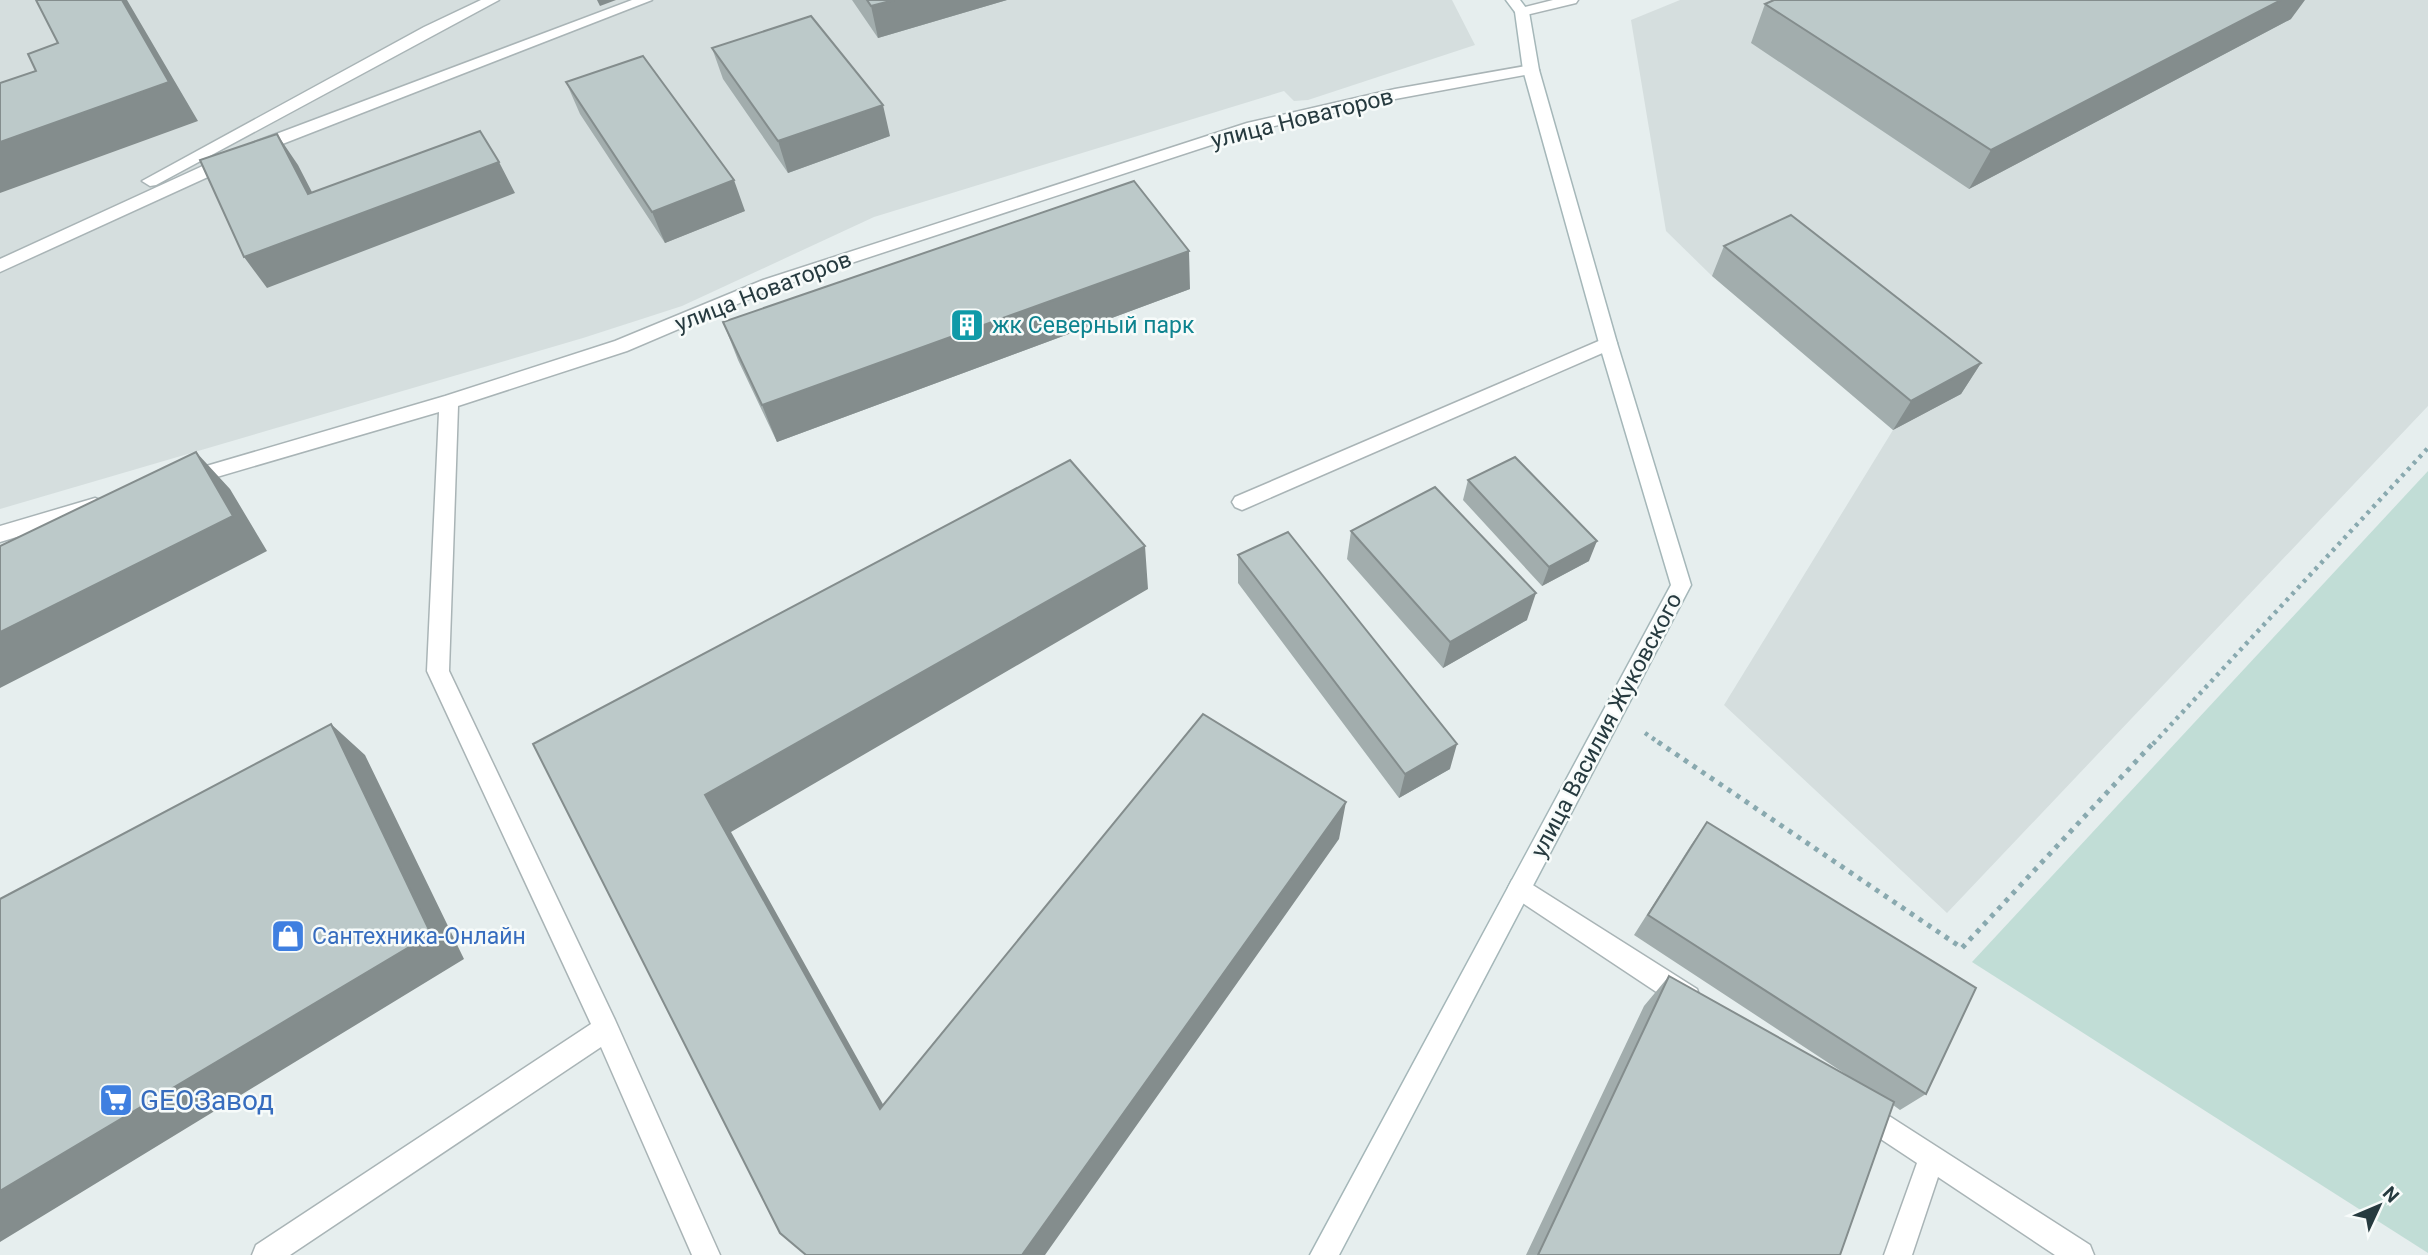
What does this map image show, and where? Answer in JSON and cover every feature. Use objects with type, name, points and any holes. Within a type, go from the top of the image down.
[{"type":"street","points":[[0,264],[429,30],[492,0]]},
{"type":"street","points":[[0,264],[261,146],[645,0]]},
{"type":"street","points":[[1517,6],[1571,0]]},
{"type":"street","name":"улица Василия Жуковского","points":[[1324,1255],[1681,585],[1608,343],[1531,70],[1517,6]]},
{"type":"street","name":"улица Новаторов","points":[[174,482],[449,402],[621,346],[769,284],[1254,126],[1395,94],[1531,70]]},
{"type":"street","points":[[1242,502],[1608,343]]},
{"type":"street","points":[[449,402],[438,671],[606,1030],[706,1255]]},
{"type":"street","points":[[0,534],[107,502]]},
{"type":"street","points":[[1520,888],[1703,1008]]},
{"type":"street","points":[[266,1255],[606,1030]]},
{"type":"street","points":[[1840,1098],[2080,1255]]},
{"type":"street","points":[[1898,1255],[1932,1157]]},
{"type":"path","points":[[1614,712],[1962,948],[2428,448]]},
{"type":"shaded area","points":[[0,0],[1452,0],[1475,45],[1308,100],[1294,101],[1284,91],[874,217],[682,306],[583,338],[0,509]]},
{"type":"shaded area","points":[[1680,0],[2428,0],[2428,406],[1947,913],[1724,705],[1893,430],[1712,276],[1666,231],[1631,20]]},
{"type":"green space","points":[[2428,471],[2428,1253],[1972,962]]},
{"type":"building","points":[[36,0],[122,0],[169,82],[0,142],[0,83],[36,71],[28,54],[58,43]]},
{"type":"building","points":[[867,0],[894,0],[871,6]]},
{"type":"building","points":[[1774,0],[2281,0],[1991,150],[1765,4]]},
{"type":"building","points":[[811,16],[883,105],[778,141],[712,48]]},
{"type":"building","points":[[643,56],[734,180],[652,212],[566,82]]},
{"type":"building","points":[[480,131],[499,162],[244,257],[200,160],[277,134],[308,194]]},
{"type":"building","points":[[1134,181],[1189,251],[762,405],[723,322]]},
{"type":"building","points":[[1791,215],[1981,363],[1911,401],[1724,246]]},
{"type":"building","points":[[196,452],[233,516],[0,632],[0,546]]},
{"type":"building","points":[[1515,457],[1597,541],[1549,567],[1468,480]]},
{"type":"building","points":[[1070,460],[1145,546],[705,795],[880,1109],[1203,714],[1346,802],[1022,1255],[806,1255],[780,1233],[533,744]]},
{"type":"building","points":[[1435,487],[1536,593],[1450,642],[1351,531]]},
{"type":"building","points":[[1288,532],[1457,744],[1405,774],[1238,555]]},
{"type":"building","name":"GEOЗавод","points":[[331,724],[431,934],[0,1191],[0,899]]},
{"type":"building","points":[[1707,822],[1976,988],[1926,1094],[1648,915]]},
{"type":"building","points":[[1669,976],[1894,1102],[1840,1255],[1538,1255]]},
{"type":"place","name":"жк Северный парк","points":[[967,325]]},
{"type":"place","name":"Сантехника-Онлайн","points":[[288,936]]},
{"type":"place","name":"GEOЗавод","points":[[116,1100]]}]
